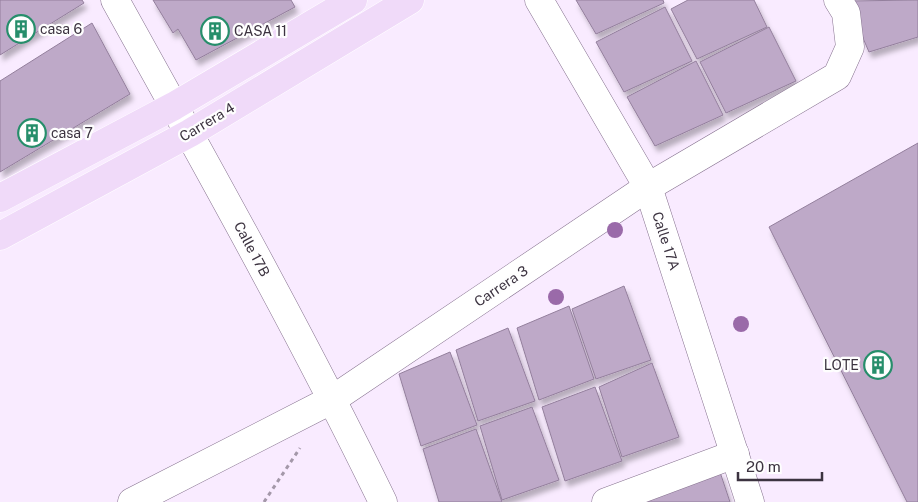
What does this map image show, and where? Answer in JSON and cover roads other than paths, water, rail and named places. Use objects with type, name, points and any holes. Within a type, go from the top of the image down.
[{"type":"main road","points":[[0,198],[174,106],[353,0]]},
{"type":"main road","name":"Carrera 4","points":[[0,236],[190,133],[410,0]]},
{"type":"street","name":"Calle 17B","points":[[115,0],[190,133],[333,399],[383,502]]},
{"type":"street","name":"Calle 17A","points":[[539,0],[648,187],[750,502]]},
{"type":"street","name":"Carrera 3","points":[[132,502],[333,399],[648,187],[837,76],[850,47],[846,13],[838,0]]},
{"type":"street","points":[[606,502],[735,454]]},
{"type":"place","name":"casa 6","points":[[21,29]]},
{"type":"place","name":"CASA 11","points":[[215,31]]},
{"type":"place","name":"casa 7","points":[[32,133]]},
{"type":"place","name":"LOTE","points":[[878,365]]}]
